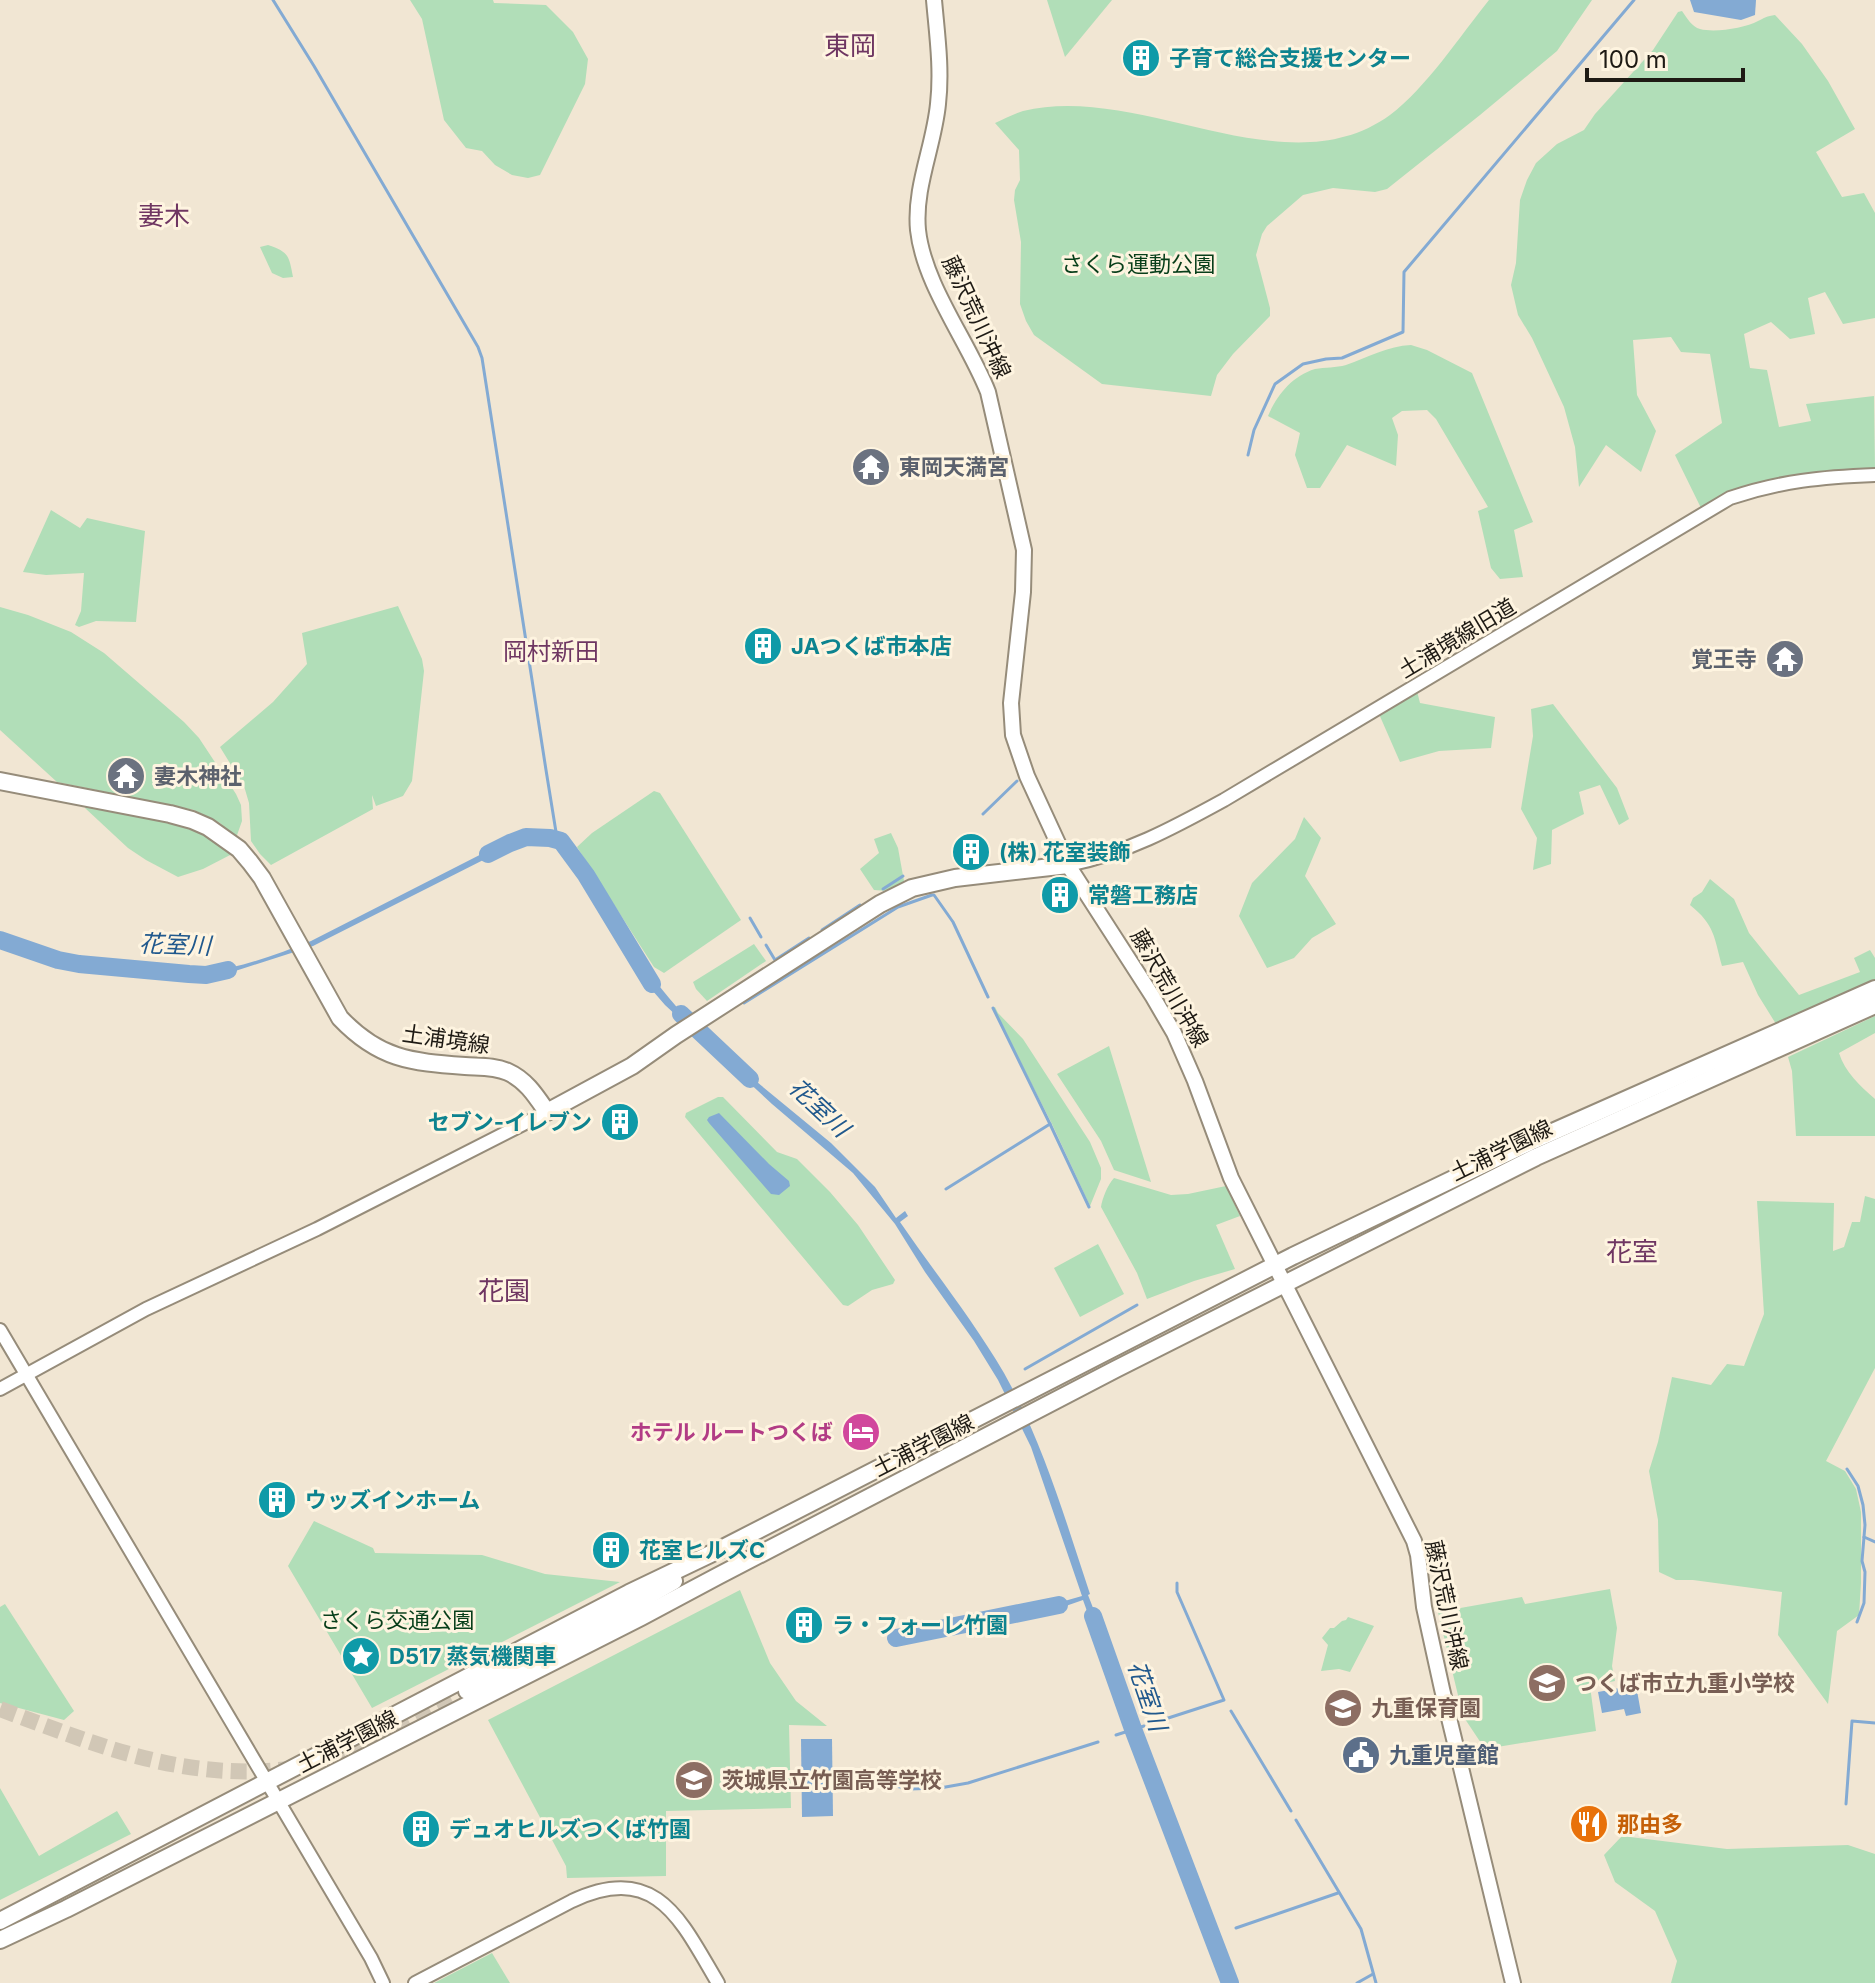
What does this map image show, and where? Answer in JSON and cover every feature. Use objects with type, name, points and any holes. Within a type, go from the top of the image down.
[{"type":"main road","name":"藤沢荒川沖線","points":[[934,0],[940,85],[936,121],[922,182],[918,230],[930,274],[981,374],[994,412],[1024,550],[1023,592],[1012,685],[1013,735],[1027,776],[1068,865],[1174,1033],[1231,1178],[1414,1541],[1424,1607],[1442,1689],[1513,1983]]},
{"type":"main road","name":"土浦境線","points":[[0,781],[170,814],[208,827],[239,849],[262,878],[340,1018],[365,1042],[385,1053],[411,1060],[505,1070],[530,1088],[547,1112]]},
{"type":"main road","points":[[547,1112],[619,1074],[880,904],[912,888],[967,876],[1068,865]]},
{"type":"main road","name":"土浦学園線","points":[[0,1921],[629,1593],[1275,1265],[1530,1142],[1875,989]]},
{"type":"main road","name":"土浦学園線","points":[[0,1940],[641,1617],[1036,1410],[1536,1157],[1875,1005]]},
{"type":"main road","points":[[467,1691],[622,1611],[697,1568],[710,1554]]},
{"type":"main road","points":[[622,1611],[701,1578],[718,1576]]},
{"type":"street","name":"土浦境線旧道","points":[[1068,865],[1128,848],[1212,807],[1730,498],[1763,487],[1815,478],[1875,475]]},
{"type":"street","points":[[0,1389],[146,1309],[317,1229],[547,1112]]},
{"type":"street","points":[[0,1330],[383,1983]]},
{"type":"street","points":[[415,1983],[572,1901],[614,1888],[642,1892],[671,1910],[718,1983]]},
{"type":"green space","points":[[410,0],[493,0],[494,3],[546,5],[573,32],[588,59],[585,84],[540,175],[528,178],[512,175],[495,165],[482,151],[466,148],[444,120],[422,19]]},
{"type":"green space","points":[[1047,0],[1112,0],[1065,57]]},
{"type":"green space","name":"さくら運動公園","points":[[1489,0],[1592,0],[1557,51],[1387,189],[1375,192],[1333,188],[1303,195],[1267,226],[1256,255],[1270,316],[1217,375],[1211,396],[1102,384],[1034,335],[1020,304],[1021,242],[1014,200],[1020,180],[1019,150],[995,123],[1023,111],[1068,106],[1115,110],[1259,139],[1305,142],[1349,135],[1390,115],[1403,104]]},
{"type":"green space","points":[[1682,11],[1700,29],[1714,30],[1746,26],[1775,15],[1802,44],[1828,81],[1855,129],[1816,152],[1842,197],[1864,193],[1875,213],[1875,318],[1843,324],[1825,292],[1808,298],[1815,334],[1790,339],[1771,322],[1744,334],[1750,368],[1767,370],[1779,427],[1811,421],[1806,404],[1874,396],[1875,469],[1816,472],[1772,479],[1735,490],[1701,508],[1675,455],[1722,423],[1710,354],[1681,352],[1671,337],[1633,340],[1637,395],[1656,431],[1641,472],[1606,445],[1579,487],[1575,447],[1564,407],[1518,315],[1511,285],[1516,263],[1520,200],[1536,163],[1557,144],[1584,130],[1653,50],[1678,12]]},
{"type":"green space","points":[[268,245],[287,256],[293,277],[283,278],[272,273],[260,247]]},
{"type":"green space","points":[[1411,345],[1472,373],[1533,522],[1514,530],[1523,577],[1500,579],[1491,568],[1478,511],[1488,507],[1436,419],[1427,410],[1402,411],[1392,418],[1398,435],[1396,466],[1347,445],[1320,488],[1307,488],[1295,455],[1300,433],[1268,416],[1286,387],[1307,372],[1346,365],[1386,350]]},
{"type":"green space","points":[[51,510],[80,528],[87,518],[145,531],[136,622],[96,621],[79,627],[75,625],[81,611],[84,573],[46,575],[23,572]]},
{"type":"green space","points":[[398,606],[422,659],[424,671],[412,781],[403,796],[376,806],[372,795],[373,809],[271,865],[251,841],[249,803],[244,786],[220,747],[273,702],[307,664],[302,633]]},
{"type":"green space","points":[[0,607],[71,632],[104,653],[184,722],[199,738],[241,805],[242,821],[236,838],[220,823],[194,810],[57,782],[0,730]]},
{"type":"green space","points":[[1417,691],[1420,703],[1495,717],[1491,748],[1439,751],[1400,762],[1379,714]]},
{"type":"green space","points":[[1553,704],[1617,788],[1629,819],[1619,825],[1600,785],[1579,792],[1584,814],[1552,830],[1551,864],[1533,870],[1537,838],[1521,809],[1533,736],[1531,709]]},
{"type":"green space","points":[[654,791],[660,793],[741,920],[664,973],[654,967],[577,847],[592,833]]},
{"type":"green space","points":[[85,805],[158,817],[207,832],[234,853],[203,869],[178,877],[128,848]]},
{"type":"green space","points":[[1304,817],[1321,838],[1305,876],[1336,924],[1312,938],[1294,958],[1267,968],[1239,916],[1252,883],[1295,839]]},
{"type":"green space","points":[[891,833],[898,848],[904,881],[888,891],[874,890],[860,869],[879,853],[874,839]]},
{"type":"green space","points":[[1710,879],[1734,899],[1749,933],[1799,995],[1860,972],[1854,958],[1870,950],[1875,958],[1875,979],[1776,1024],[1743,962],[1722,966],[1709,925],[1690,905]]},
{"type":"green space","points":[[754,944],[766,961],[707,1001],[693,982]]},
{"type":"green space","points":[[993,1008],[1023,1039],[1090,1142],[1101,1168],[1101,1179],[1090,1206]]},
{"type":"green space","points":[[1875,1016],[1875,1033],[1839,1053],[1849,1072],[1875,1099],[1875,1136],[1796,1136],[1792,1071],[1788,1057]]},
{"type":"green space","points":[[1109,1046],[1151,1182],[1114,1170],[1101,1141],[1057,1074]]},
{"type":"green space","points":[[723,1097],[777,1152],[797,1159],[830,1192],[858,1225],[895,1280],[893,1284],[872,1290],[848,1306],[843,1305],[685,1117],[686,1113]]},
{"type":"green space","points":[[1114,1178],[1171,1195],[1226,1186],[1240,1216],[1216,1225],[1235,1269],[1147,1299],[1137,1273],[1101,1207]]},
{"type":"green space","points":[[1865,1196],[1875,1199],[1875,1368],[1826,1461],[1845,1471],[1856,1489],[1861,1512],[1859,1615],[1837,1631],[1828,1704],[1778,1635],[1782,1592],[1676,1580],[1659,1572],[1658,1520],[1649,1471],[1672,1377],[1711,1385],[1727,1364],[1744,1366],[1764,1314],[1757,1201],[1834,1203],[1833,1251],[1844,1247],[1852,1222],[1860,1222]]},
{"type":"green space","points":[[1098,1244],[1124,1294],[1080,1317],[1054,1268]]},
{"type":"green space","name":"さくら交通公園","points":[[314,1521],[373,1548],[375,1553],[482,1555],[545,1574],[620,1582],[372,1708],[288,1566]]},
{"type":"green space","points":[[1610,1589],[1617,1628],[1612,1666],[1615,1681],[1590,1686],[1596,1731],[1485,1749],[1463,1716],[1438,1612],[1522,1597],[1525,1604]]},
{"type":"green space","points":[[740,1590],[770,1663],[796,1701],[827,1726],[789,1725],[791,1808],[666,1811],[666,1876],[567,1878],[566,1866],[488,1720]]},
{"type":"green space","points":[[5,1604],[74,1711],[64,1720],[0,1703],[0,1607]]},
{"type":"green space","name":"九重保育園","points":[[1348,1617],[1374,1626],[1350,1672],[1339,1669],[1321,1671],[1328,1645],[1322,1638],[1330,1628]]},
{"type":"green space","points":[[0,1788],[39,1856],[117,1811],[131,1834],[0,1900]]},
{"type":"green space","points":[[1622,1836],[1727,1849],[1848,1845],[1875,1854],[1875,1983],[1671,1983],[1677,1961],[1655,1911],[1615,1882],[1604,1855]]},
{"type":"green space","points":[[492,1953],[510,1983],[434,1983]]},
{"type":"water","points":[[1690,0],[1756,0],[1755,15],[1741,20],[1694,12]]},
{"type":"water","points":[[509,840],[511,846],[313,946],[207,978],[205,972],[246,964],[311,941]]},
{"type":"water","points":[[643,963],[695,1031],[831,1143],[875,1187],[896,1218],[905,1211],[908,1216],[900,1222],[980,1334],[1018,1399],[1052,1481],[1104,1636],[1097,1639],[1083,1600],[1060,1608],[1061,1602],[1082,1596],[1031,1447],[998,1380],[895,1224],[853,1173],[772,1104],[665,1005],[637,967]]},
{"type":"water","points":[[719,1113],[789,1181],[790,1186],[779,1195],[771,1194],[707,1120]]},
{"type":"water","points":[[1636,1685],[1641,1713],[1626,1716],[1624,1709],[1602,1713],[1598,1692]]},
{"type":"water","points":[[801,1739],[832,1739],[833,1816],[802,1817]]},
{"type":"waterway","points":[[273,0],[482,358],[556,832],[561,841]]},
{"type":"waterway","points":[[1248,455],[1254,430],[1275,384],[1303,364],[1342,358],[1403,332],[1404,272],[1634,0]]},
{"type":"waterway","points":[[983,814],[1017,781]]},
{"type":"waterway","name":"花室川","points":[[488,854],[526,837],[561,841],[586,875],[652,984]]},
{"type":"waterway","points":[[883,889],[903,876]]},
{"type":"waterway","points":[[744,1003],[898,907],[932,895],[953,922],[988,997]]},
{"type":"waterway","points":[[822,930],[860,905]]},
{"type":"waterway","points":[[750,918],[761,937]]},
{"type":"waterway","points":[[766,945],[775,960],[809,938]]},
{"type":"waterway","name":"花室川","points":[[0,940],[79,964],[206,975],[228,970]]},
{"type":"waterway","points":[[993,1008],[1089,1207]]},
{"type":"waterway","name":"花室川","points":[[681,1014],[750,1079]]},
{"type":"waterway","points":[[946,1189],[1050,1124]]},
{"type":"waterway","points":[[1025,1369],[1137,1305]]},
{"type":"waterway","points":[[1847,1469],[1858,1486],[1865,1525],[1862,1561],[1865,1572],[1864,1603],[1857,1622]]},
{"type":"waterway","points":[[1864,1537],[1875,1542]]},
{"type":"waterway","points":[[1159,1721],[1224,1700],[1177,1592],[1177,1583]]},
{"type":"waterway","points":[[896,1638],[1059,1605]]},
{"type":"waterway","name":"花室川","points":[[1093,1616],[1230,1983]]},
{"type":"waterway","points":[[1231,1711],[1291,1811]]},
{"type":"waterway","points":[[1846,1804],[1852,1721],[1875,1723]]},
{"type":"waterway","name":"花室川","points":[[1116,1735],[1144,1726]]},
{"type":"waterway","points":[[887,1784],[909,1789],[968,1783],[1098,1742]]},
{"type":"waterway","points":[[1296,1820],[1361,1929],[1376,1983]]},
{"type":"waterway","points":[[1236,1928],[1338,1893]]},
{"type":"waterway","points":[[1357,1983],[1373,1974]]},
{"type":"tunnel","points":[[328,1756],[467,1691]]},
{"type":"tunnel","points":[[0,1709],[72,1736],[177,1765],[213,1770],[290,1769]]},
{"type":"place","name":"子育て総合支援センター","points":[[1141,58]]},
{"type":"place","name":"東岡天満宮","points":[[871,467]]},
{"type":"place","name":"JAつくば市本店","points":[[763,646]]},
{"type":"place","name":"覚王寺","points":[[1785,659]]},
{"type":"place","name":"妻木神社","points":[[126,776]]},
{"type":"place","name":"(株) 花室装飾","points":[[971,852]]},
{"type":"place","name":"常磐工務店","points":[[1060,895]]},
{"type":"place","name":"セブン-イレブン","points":[[620,1122]]},
{"type":"place","name":"ホテル ルートつくば","points":[[861,1432]]},
{"type":"place","name":"ウッズインホーム","points":[[277,1500]]},
{"type":"place","name":"花室ヒルズC","points":[[611,1550]]},
{"type":"place","name":"ラ・フォーレ竹園","points":[[804,1625]]},
{"type":"place","name":"D517 蒸気機関車","points":[[361,1656]]},
{"type":"place","name":"つくば市立九重小学校","points":[[1547,1683]]},
{"type":"place","name":"九重保育園","points":[[1343,1708]]},
{"type":"place","name":"九重児童館","points":[[1361,1755]]},
{"type":"place","name":"茨城県立竹園高等学校","points":[[694,1780]]},
{"type":"place","name":"那由多","points":[[1589,1824]]},
{"type":"place","name":"デュオヒルズつくば竹園","points":[[421,1829]]},
{"type":"district","name":"東岡","points":[[850,46]]},
{"type":"district","name":"妻木","points":[[164,216]]},
{"type":"district","name":"岡村新田","points":[[551,652]]},
{"type":"district","name":"花室","points":[[1632,1252]]},
{"type":"district","name":"花園","points":[[504,1291]]}]
